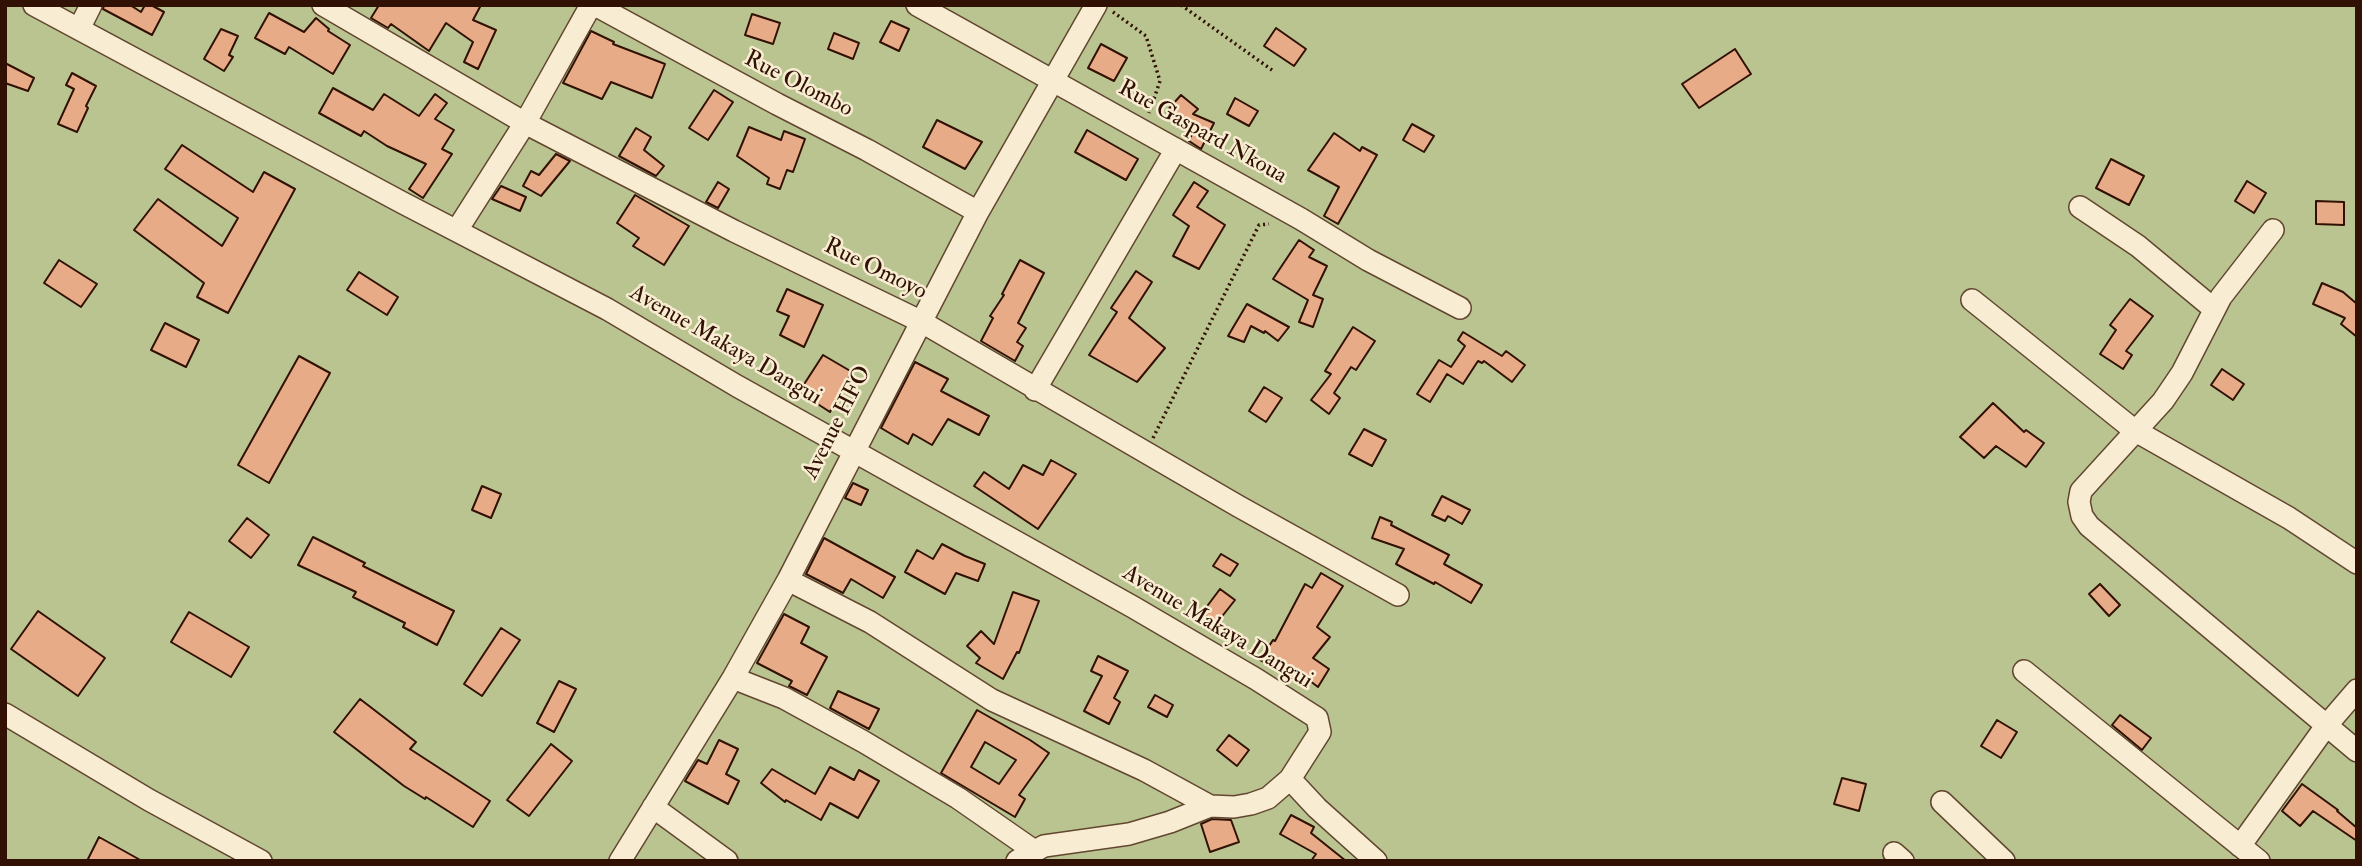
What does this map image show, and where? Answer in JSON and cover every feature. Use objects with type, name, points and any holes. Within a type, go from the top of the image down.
[{"type":"street","name":"Avenue Makaya Dangui","points":[[34,5],[607,309],[737,386],[1133,607],[1256,679],[1317,718],[1320,732],[1290,779]]},
{"type":"street","points":[[79,29],[91,5]]},
{"type":"street","name":"Rue Omoyo","points":[[323,5],[525,123],[734,231],[920,321],[1035,390],[1398,595]]},
{"type":"street","points":[[457,230],[525,123],[593,5]]},
{"type":"street","name":"Rue Olombo","points":[[593,5],[978,212]]},
{"type":"street","name":"Rue Gaspard Nkoua","points":[[917,5],[1301,219],[1367,260],[1460,309]]},
{"type":"street","name":"Avenue HFO","points":[[620,861],[733,678],[788,580],[978,212],[1096,5]]},
{"type":"street","points":[[1035,390],[1176,149]]},
{"type":"street","points":[[2080,206],[2173,274],[2214,309]]},
{"type":"street","points":[[2273,230],[2214,309],[2182,373],[2163,401],[2081,491],[2079,502],[2082,516],[2089,526],[2357,751]]},
{"type":"street","points":[[1972,300],[2134,430],[2289,518],[2357,563]]},
{"type":"street","points":[[788,580],[870,622],[992,700],[1144,770],[1210,806]]},
{"type":"street","points":[[2024,671],[2259,861]]},
{"type":"street","points":[[733,678],[784,698],[958,798],[1025,856],[1044,846],[1129,834],[1210,806],[1234,807],[1251,804],[1268,798],[1290,779],[1317,808],[1376,861]]},
{"type":"street","points":[[2240,846],[2326,726],[2357,690]]},
{"type":"street","points":[[5,714],[149,800],[261,861]]},
{"type":"street","points":[[1942,802],[2004,861]]},
{"type":"street","points":[[653,807],[727,861]]},
{"type":"path","points":[[1103,5],[1146,36],[1160,81],[1143,130]]},
{"type":"path","points":[[1181,5],[1272,71]]},
{"type":"path","points":[[1146,452],[1259,225],[1301,219]]},
{"type":"green space","points":[[5,5],[2357,5],[2357,861],[5,861]]},
{"type":"building","points":[[104,5],[130,5],[141,12],[145,5],[151,5],[164,12],[152,35],[103,9]]},
{"type":"building","points":[[379,5],[481,5],[473,20],[496,30],[478,69],[464,62],[473,42],[446,23],[429,51],[391,24],[388,28],[371,18]]},
{"type":"building","points":[[269,13],[304,32],[316,18],[328,31],[350,45],[333,74],[289,47],[285,54],[255,38]]},
{"type":"building","points":[[752,14],[780,23],[773,44],[745,35]]},
{"type":"building","points":[[891,21],[909,29],[899,51],[880,42]]},
{"type":"building","points":[[1276,28],[1306,49],[1294,66],[1264,46]]},
{"type":"building","points":[[221,29],[238,36],[229,55],[233,57],[224,71],[204,59]]},
{"type":"building","points":[[591,31],[614,42],[613,44],[665,64],[652,98],[611,82],[602,99],[563,83]]},
{"type":"building","points":[[834,33],[859,43],[853,59],[828,49]]},
{"type":"building","points":[[1101,44],[1127,58],[1114,81],[1088,68]]},
{"type":"building","points":[[1735,49],[1751,74],[1699,108],[1682,84]]},
{"type":"building","points":[[5,63],[34,78],[28,91],[5,83]]},
{"type":"building","points":[[72,73],[96,86],[77,132],[58,124],[74,89],[66,85]]},
{"type":"building","points":[[333,88],[373,110],[384,94],[419,116],[435,94],[447,103],[435,119],[454,130],[442,149],[452,154],[423,198],[409,189],[426,164],[387,146],[364,131],[361,136],[319,113]]},
{"type":"building","points":[[714,90],[733,102],[708,140],[689,128]]},
{"type":"building","points":[[1181,95],[1198,109],[1193,114],[1214,123],[1201,149],[1189,141],[1192,134],[1166,112]]},
{"type":"building","points":[[1235,98],[1258,111],[1249,126],[1227,114]]},
{"type":"building","points":[[937,120],[982,142],[965,169],[923,147]]},
{"type":"building","points":[[1412,124],[1434,136],[1424,152],[1403,140]]},
{"type":"building","points":[[749,127],[781,140],[784,131],[805,139],[793,172],[787,170],[780,189],[767,184],[769,178],[737,156]]},
{"type":"building","points":[[636,128],[651,137],[644,150],[664,166],[656,176],[619,156]]},
{"type":"building","points":[[1087,130],[1138,159],[1126,180],[1075,152]]},
{"type":"building","points":[[1334,133],[1360,151],[1362,147],[1377,155],[1338,224],[1324,216],[1339,187],[1308,170]]},
{"type":"building","points":[[182,145],[253,192],[264,172],[295,189],[228,313],[197,297],[204,283],[134,230],[158,199],[222,246],[238,218],[165,169]]},
{"type":"building","points":[[556,154],[570,161],[541,196],[523,186],[531,171],[539,175]]},
{"type":"building","points":[[2111,159],[2144,176],[2129,205],[2096,188]]},
{"type":"building","points":[[2247,181],[2266,193],[2254,213],[2235,201]]},
{"type":"building","points":[[718,182],[729,189],[718,208],[706,202]]},
{"type":"building","points":[[1194,182],[1208,191],[1197,207],[1225,225],[1199,269],[1173,256],[1189,226],[1173,215]]},
{"type":"building","points":[[501,186],[526,197],[520,211],[492,199]]},
{"type":"building","points":[[635,195],[689,226],[664,265],[633,246],[639,238],[617,223]]},
{"type":"building","points":[[2316,201],[2344,202],[2344,225],[2316,224]]},
{"type":"building","points":[[1299,240],[1314,250],[1309,257],[1327,266],[1313,295],[1323,299],[1313,327],[1299,322],[1308,300],[1273,279]]},
{"type":"building","points":[[59,260],[97,284],[81,307],[44,283]]},
{"type":"building","points":[[1020,260],[1044,273],[1018,323],[1026,328],[1017,342],[1023,346],[1015,361],[981,341],[993,318],[990,316],[1004,295],[1002,294]]},
{"type":"building","points":[[1136,271],[1152,282],[1129,318],[1165,348],[1137,382],[1089,355],[1117,312],[1111,308]]},
{"type":"building","points":[[359,272],[398,297],[387,315],[347,290]]},
{"type":"building","points":[[2322,283],[2343,292],[2357,304],[2357,337],[2341,324],[2345,318],[2313,304]]},
{"type":"building","points":[[787,289],[823,305],[804,347],[780,335],[789,316],[777,311]]},
{"type":"building","points":[[2130,299],[2153,316],[2126,351],[2132,355],[2123,369],[2100,354],[2116,330],[2110,325]]},
{"type":"building","points":[[1247,304],[1289,327],[1278,341],[1265,331],[1264,333],[1251,326],[1244,342],[1228,336]]},
{"type":"building","points":[[165,323],[199,340],[186,367],[151,350]]},
{"type":"building","points":[[1353,327],[1375,341],[1356,370],[1351,367],[1334,393],[1340,398],[1329,414],[1311,400],[1331,374],[1325,371]]},
{"type":"building","points":[[1463,332],[1502,356],[1506,351],[1525,365],[1512,382],[1484,361],[1478,361],[1463,384],[1447,374],[1430,402],[1417,394],[1439,360],[1451,367],[1465,346],[1458,340]]},
{"type":"building","points":[[823,355],[852,372],[830,412],[799,392]]},
{"type":"building","points":[[299,356],[330,373],[269,483],[238,465]]},
{"type":"building","points":[[915,362],[948,379],[941,391],[989,416],[979,435],[948,419],[932,445],[913,434],[908,444],[881,428]]},
{"type":"building","points":[[2222,369],[2244,384],[2233,400],[2211,385]]},
{"type":"building","points":[[1264,387],[1282,398],[1266,422],[1249,411]]},
{"type":"building","points":[[1993,403],[2024,432],[2026,430],[2044,443],[2026,467],[1996,446],[1984,458],[1960,437]]},
{"type":"building","points":[[1364,429],[1386,440],[1372,466],[1349,454]]},
{"type":"building","points":[[1051,460],[1076,474],[1038,529],[974,486],[984,472],[1009,489],[1023,465],[1043,475]]},
{"type":"building","points":[[853,483],[868,490],[861,505],[845,498]]},
{"type":"building","points":[[482,486],[501,494],[491,518],[472,510]]},
{"type":"building","points":[[1442,496],[1470,510],[1462,524],[1448,516],[1445,521],[1432,515]]},
{"type":"building","points":[[1380,517],[1449,555],[1444,564],[1482,585],[1471,603],[1396,564],[1404,549],[1372,538]]},
{"type":"building","points":[[247,518],[269,535],[251,558],[229,541]]},
{"type":"building","points":[[313,537],[365,563],[363,566],[454,611],[437,645],[403,627],[405,623],[353,597],[356,592],[298,565]]},
{"type":"building","points":[[824,538],[895,577],[883,598],[851,579],[843,593],[806,574]]},
{"type":"building","points":[[942,544],[985,564],[978,581],[956,573],[945,594],[905,572],[917,550],[933,559]]},
{"type":"building","points":[[1221,554],[1238,564],[1230,576],[1213,566]]},
{"type":"building","points":[[1321,573],[1343,586],[1317,627],[1330,637],[1313,658],[1329,669],[1318,687],[1306,678],[1302,684],[1260,660],[1273,640],[1275,641],[1305,584],[1312,588]]},
{"type":"building","points":[[2100,584],[2120,605],[2109,616],[2089,594]]},
{"type":"building","points":[[1220,589],[1235,600],[1216,624],[1202,613]]},
{"type":"building","points":[[1013,592],[1039,601],[1019,653],[1017,652],[1003,679],[976,663],[980,658],[967,646],[981,631],[994,644]]},
{"type":"building","points":[[38,611],[105,658],[78,696],[11,649]]},
{"type":"building","points":[[189,612],[249,647],[231,677],[171,642]]},
{"type":"building","points":[[784,614],[809,627],[801,643],[827,657],[807,695],[789,686],[792,681],[757,663]]},
{"type":"building","points":[[501,628],[520,640],[482,696],[464,684]]},
{"type":"building","points":[[1098,656],[1128,671],[1114,698],[1120,702],[1109,724],[1084,711],[1102,676],[1091,671]]},
{"type":"building","points":[[559,681],[576,689],[554,732],[537,723]]},
{"type":"building","points":[[838,691],[879,709],[869,729],[830,708]]},
{"type":"building","points":[[1155,695],[1173,705],[1167,717],[1148,707]]},
{"type":"building","points":[[360,699],[416,742],[410,749],[490,801],[473,827],[404,786],[334,732]]},
{"type":"building","points":[[977,710],[1049,753],[1019,795],[1025,799],[1015,817],[941,773]],"holes":[[[985,742],[1016,760],[999,784],[971,767]]]},
{"type":"building","points":[[2120,715],[2151,738],[2142,750],[2112,725]]},
{"type":"building","points":[[1997,720],[2017,732],[2001,758],[1981,746]]},
{"type":"building","points":[[1229,735],[1249,750],[1237,766],[1217,750]]},
{"type":"building","points":[[719,740],[738,749],[726,774],[739,781],[728,804],[685,781],[698,760],[707,764]]},
{"type":"building","points":[[551,744],[572,761],[529,816],[507,800]]},
{"type":"building","points":[[830,767],[854,780],[859,770],[879,781],[858,818],[830,803],[821,820],[786,800],[785,802],[761,783],[772,769],[815,794]]},
{"type":"building","points":[[1842,778],[1866,784],[1859,811],[1834,804]]},
{"type":"building","points":[[2302,784],[2338,810],[2357,828],[2357,841],[2313,811],[2300,826],[2282,811]]},
{"type":"building","points":[[1291,815],[1314,827],[1311,833],[1346,861],[1311,861],[1316,854],[1280,834]]},
{"type":"building","points":[[1212,819],[1231,820],[1239,842],[1210,852],[1201,824]]},
{"type":"building","points":[[99,837],[142,861],[87,861]]}]
